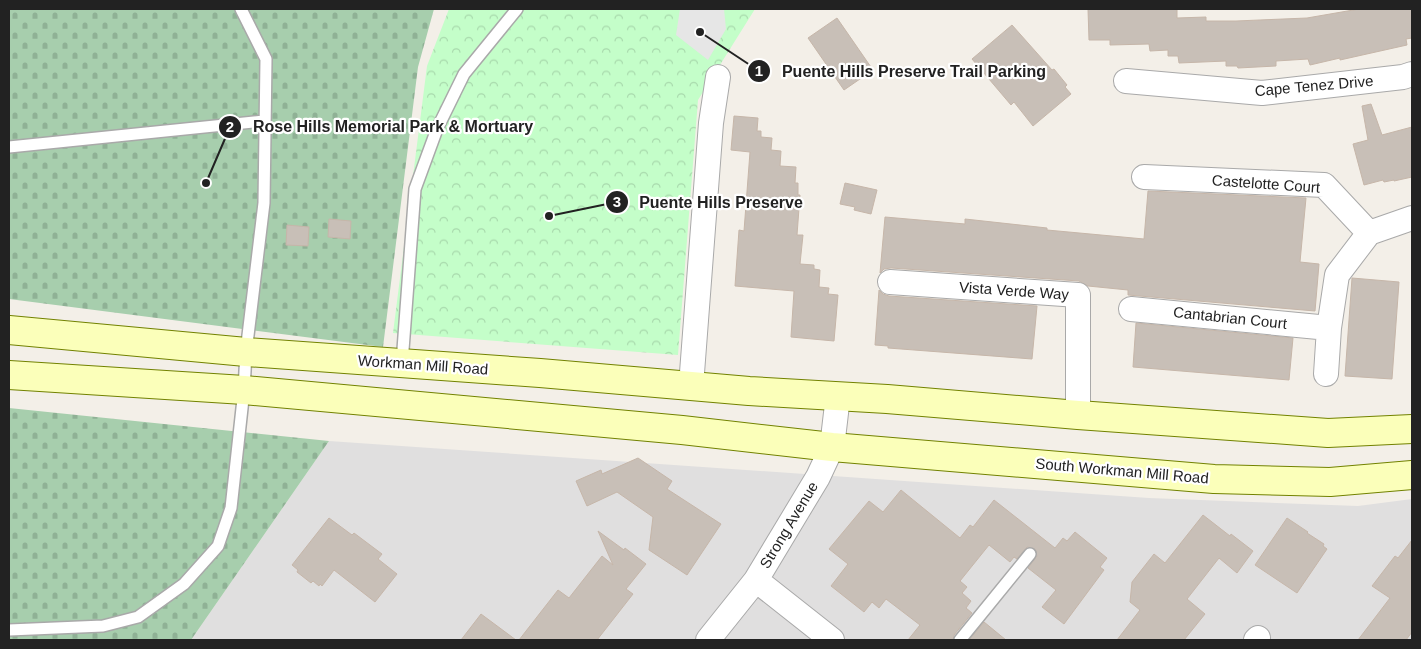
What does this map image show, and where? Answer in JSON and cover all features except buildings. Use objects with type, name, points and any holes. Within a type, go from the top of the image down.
[{"type":"main road","name":"Workman Mill Road","points":[[9,330],[246,352],[838,396]]},
{"type":"main road","points":[[9,375],[244,390],[682,430],[832,447]]},
{"type":"main road","points":[[838,396],[1328,433],[1412,429]]},
{"type":"main road","name":"South Workman Mill Road","points":[[832,447],[1214,479],[1330,482],[1412,475]]},
{"type":"street","name":"Cape Tenez Drive","points":[[1126,81],[1262,93],[1403,77],[1412,74]]},
{"type":"street","points":[[691,386],[711,123],[718,77]]},
{"type":"street","name":"Castelotte Court","points":[[1144,177],[1324,185],[1369,233]]},
{"type":"street","points":[[1326,374],[1329,328],[1337,275],[1369,233],[1412,218]]},
{"type":"street","name":"Vista Verde Way","points":[[890,282],[1078,295],[1078,415]]},
{"type":"street","name":"Cantabrian Court","points":[[1131,309],[1329,328]]},
{"type":"street","name":"Strong Avenue","points":[[708,640],[756,580],[818,477],[832,447],[838,396]]},
{"type":"street","points":[[756,580],[832,640]]},
{"type":"lane","points":[[9,630],[112,624],[138,616],[184,584],[218,546],[231,508],[244,390],[246,352],[264,203],[266,59],[241,9]]},
{"type":"lane","points":[[402,363],[415,189],[437,129],[464,74],[517,9]]},
{"type":"lane","points":[[9,147],[264,121]]},
{"type":"lane","points":[[960,640],[1030,554]]},
{"type":"shaded area","points":[[680,9],[724,9],[726,29],[708,60],[676,35]]},
{"type":"shaded area","points":[[329,441],[1149,498],[1358,506],[1412,499],[1412,640],[191,640]]},
{"type":"green space","points":[[9,9],[434,9],[418,67],[383,347],[9,299]]},
{"type":"green space","points":[[449,9],[755,9],[698,100],[678,355],[393,333],[427,66]]},
{"type":"green space","points":[[9,408],[329,441],[191,640],[9,640]]},
{"type":"place","name":"Puente Hills Preserve Trail Parking","points":[[700,32]]},
{"type":"place","name":"Rose Hills Memorial Park & Mortuary","points":[[206,183]]},
{"type":"place","name":"Puente Hills Preserve","points":[[549,216]]}]
